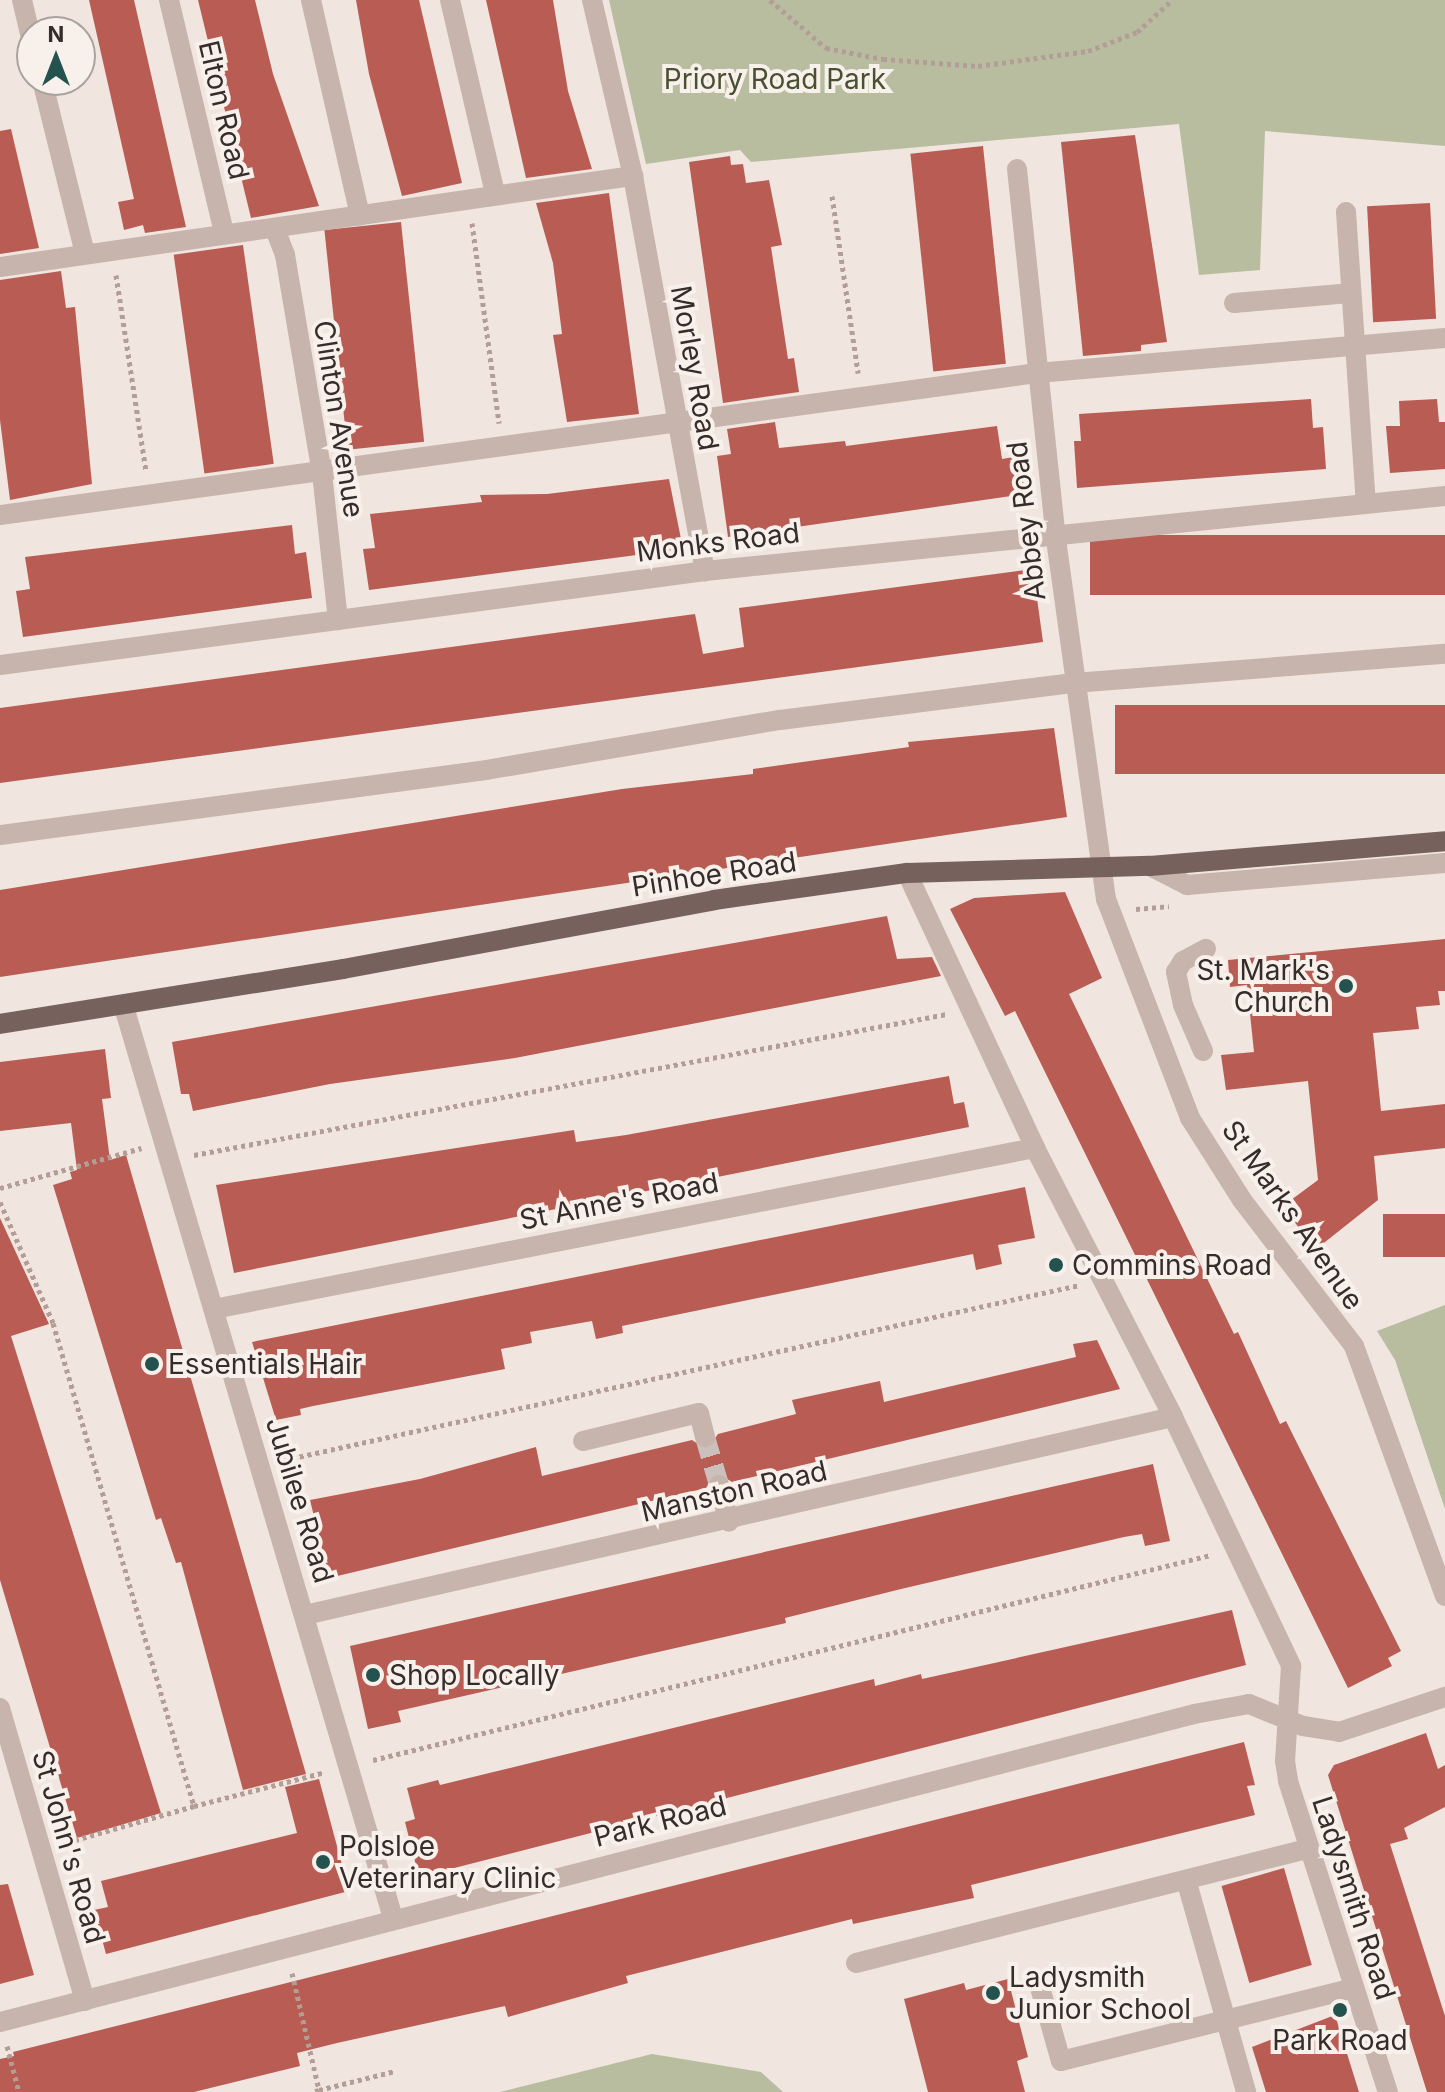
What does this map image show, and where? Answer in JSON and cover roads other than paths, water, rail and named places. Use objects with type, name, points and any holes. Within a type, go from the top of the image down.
[{"type":"main road","name":"Pinhoe Road","points":[[0,1024],[124,1007],[714,900],[907,873],[1150,866],[1445,841]]},
{"type":"street","name":"Elton Road","points":[[169,0],[224,233]]},
{"type":"street","points":[[311,0],[360,216]]},
{"type":"street","points":[[450,0],[495,193]]},
{"type":"street","name":"Morley Road","points":[[592,0],[633,176],[676,426],[705,571]]},
{"type":"street","points":[[46,96],[85,254]]},
{"type":"street","name":"Abbey Road","points":[[1017,169],[1055,532],[1097,866]]},
{"type":"street","points":[[0,267],[224,233],[275,229],[495,193],[633,176]]},
{"type":"street","points":[[1346,212],[1366,503]]},
{"type":"street","name":"Clinton Avenue","points":[[275,229],[285,255],[322,473],[338,620]]},
{"type":"street","points":[[1234,303],[1350,293]]},
{"type":"street","points":[[0,515],[149,492],[322,473],[676,426],[1037,373],[1445,338]]},
{"type":"street","name":"Monks Road","points":[[0,665],[705,571],[1055,532],[1445,496]]},
{"type":"street","points":[[0,835],[486,770],[780,720],[1074,683],[1445,654]]},
{"type":"street","points":[[1150,866],[1187,885],[1445,863]]},
{"type":"street","name":"St Marks Avenue","points":[[1097,866],[1121,946],[1190,1118],[1242,1200],[1354,1346],[1445,1596]]},
{"type":"street","points":[[907,873],[1035,1148],[1173,1417],[1291,1666],[1288,1718],[1323,1732],[1339,1732],[1445,1697]]},
{"type":"street","points":[[1203,1051],[1183,1005],[1176,972],[1183,961],[1206,949]]},
{"type":"street","points":[[1151,1015],[1183,1005]]},
{"type":"street","name":"Jubilee Road","points":[[124,1007],[393,1918]]},
{"type":"street","name":"St Anne's Road","points":[[214,1309],[1035,1148]]},
{"type":"street","points":[[583,1441],[699,1413],[705,1437]]},
{"type":"street","name":"Manston Road","points":[[305,1615],[729,1522],[1173,1417]]},
{"type":"street","points":[[719,1485],[729,1522]]},
{"type":"street","name":"Park Road","points":[[1,2022],[286,1945],[1194,1714],[1249,1704],[1288,1718]]},
{"type":"street","name":"St John's Road","points":[[0,1708],[85,2001]]},
{"type":"street","name":"Ladysmith Road","points":[[1288,1718],[1285,1761],[1308,1849],[1388,2092]]},
{"type":"street","points":[[856,1963],[1187,1883],[1308,1849]]},
{"type":"street","points":[[1187,1883],[1246,2092]]},
{"type":"street","points":[[1039,1984],[1061,2061],[1353,1988]]},
{"type":"tunnel","points":[[705,1437],[719,1485]]},
{"type":"place","name":"St. Mark's Church","points":[[1346,986]]},
{"type":"place","name":"Commins Road","points":[[1056,1265]]},
{"type":"place","name":"Essentials Hair","points":[[152,1364]]},
{"type":"place","name":"Shop Locally","points":[[373,1675]]},
{"type":"place","name":"Polsloe Veterinary Clinic","points":[[323,1862]]},
{"type":"place","name":"Ladysmith Junior School","points":[[993,1993]]},
{"type":"place","name":"Park Road","points":[[1340,2010]]},
{"type":"park label","name":"Priory Road Park","points":[[775,79]]}]
